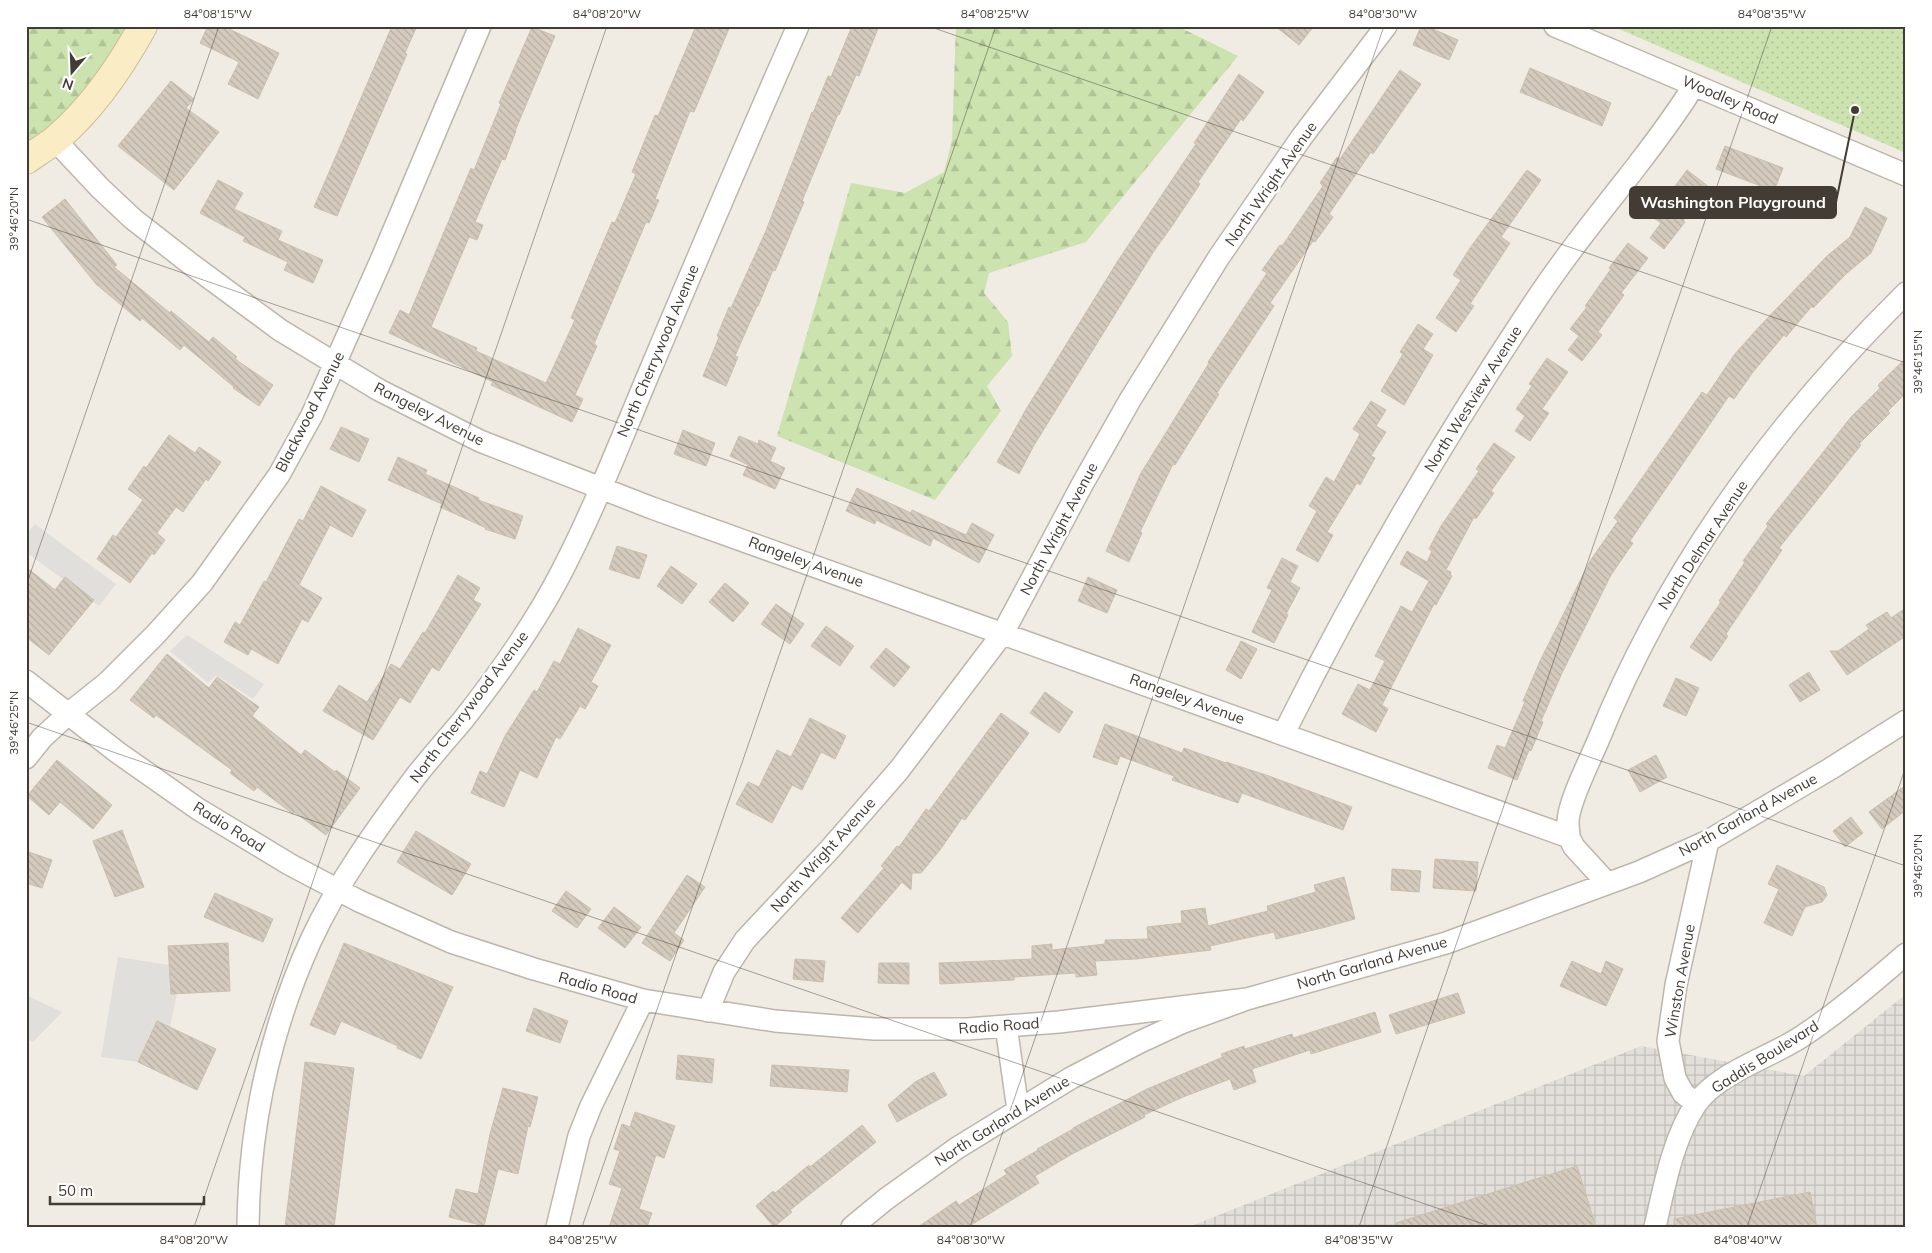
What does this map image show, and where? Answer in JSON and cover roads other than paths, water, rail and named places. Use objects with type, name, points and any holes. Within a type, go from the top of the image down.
[{"type":"main road","points":[[26,160],[55,140],[105,88],[126,57],[143,26]]},
{"type":"street","name":"Blackwood Avenue","points":[[26,758],[42,738],[108,682],[155,635],[202,583],[279,475],[312,415],[382,258],[480,26]]},
{"type":"street","name":"North Cherrywood Avenue","points":[[248,1227],[254,1133],[268,1064],[294,981],[312,938],[338,890],[379,826],[419,772],[485,690],[534,621],[562,571],[601,489],[744,149],[798,26]]},
{"type":"street","name":"North Wright Avenue","points":[[708,1011],[724,972],[744,940],[832,848],[899,770],[1003,633],[1083,483],[1130,400],[1219,257],[1301,138],[1386,26]]},
{"type":"street","name":"Woodley Road","points":[[1555,26],[1906,175]]},
{"type":"street","name":"North Westview Avenue","points":[[1284,733],[1313,674],[1389,536],[1456,425],[1531,308],[1605,206],[1677,113],[1694,85]]},
{"type":"street","name":"Rangeley Avenue","points":[[55,140],[100,188],[133,218],[192,265],[280,330],[379,390],[480,441],[601,489],[1569,837]]},
{"type":"street","name":"North Delmar Avenue","points":[[1569,837],[1568,820],[1574,798],[1606,721],[1656,618],[1684,570],[1717,518],[1782,429],[1858,340],[1906,293]]},
{"type":"street","name":"Radio Road","points":[[26,682],[117,752],[198,809],[289,864],[359,901],[451,942],[534,970],[643,1000],[775,1021],[874,1029],[967,1029],[1059,1022],[1247,999]]},
{"type":"street","name":"North Garland Avenue","points":[[852,1227],[924,1171],[1018,1110],[1071,1078],[1140,1042],[1181,1023],[1247,999],[1446,943],[1639,872],[1708,840],[1830,769],[1906,721]]},
{"type":"street","points":[[1569,837],[1574,847],[1607,883]]},
{"type":"street","name":"Winston Avenue","points":[[1696,1104],[1683,1093],[1675,1078],[1668,1041],[1676,986],[1708,840]]},
{"type":"street","name":"Gaddis Boulevard","points":[[1696,1104],[1705,1094],[1726,1078],[1801,1038],[1854,998],[1906,954]]},
{"type":"street","points":[[557,1227],[579,1136],[590,1106],[643,1000]]},
{"type":"street","points":[[1006,1026],[1018,1110]]},
{"type":"street","points":[[1655,1227],[1679,1140],[1696,1104]]},
{"type":"place","name":"Washington Playground","points":[[1855,110]]}]
